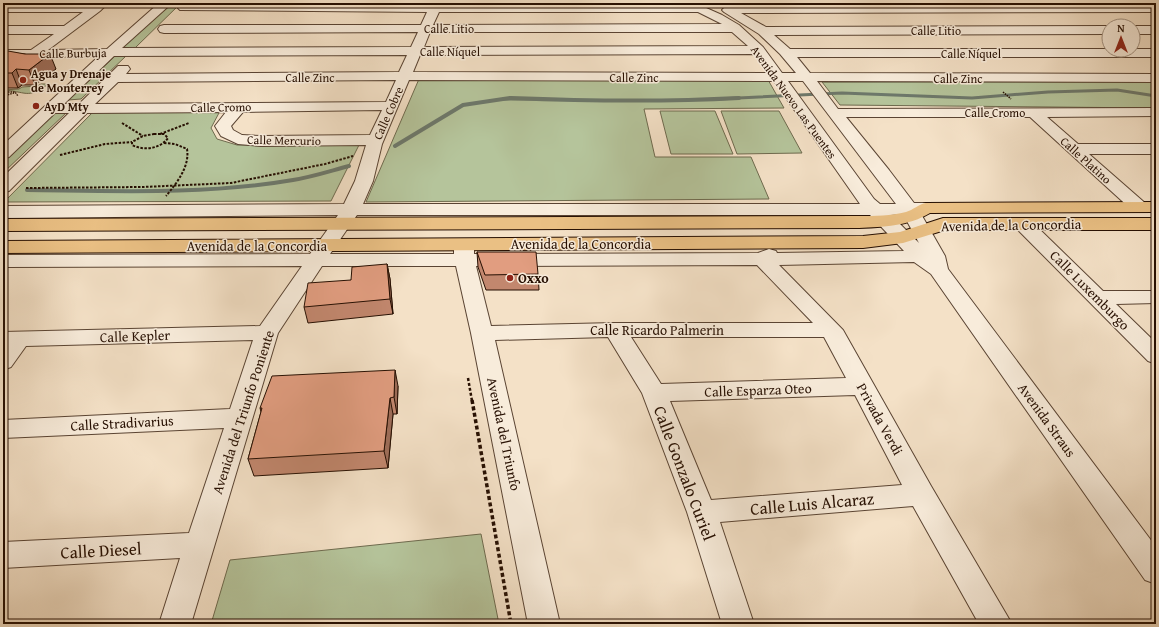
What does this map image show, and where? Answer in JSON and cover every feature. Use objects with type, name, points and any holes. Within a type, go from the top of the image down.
[{"type":"main road","name":"Avenida de la Concordia","points":[[917,216],[1147,207]]},
{"type":"main road","name":"Avenida de la Concordia","points":[[3,225],[346,216],[859,222],[880,215]]},
{"type":"main road","name":"Avenida de la Concordia","points":[[917,216],[944,224],[1156,224]]},
{"type":"main road","name":"Avenida de la Concordia","points":[[464,252],[863,242],[903,237],[917,216]]},
{"type":"street","points":[[3,154],[111,52],[166,3]]},
{"type":"street","name":"Avenida Nuevo Las Puentes","points":[[686,3],[718,17],[735,28],[759,50],[781,83],[868,202],[903,237]]},
{"type":"street","name":"Avenida Nuevo Las Puentes","points":[[711,3],[728,10],[763,31],[786,53],[917,216]]},
{"type":"street","points":[[3,187],[113,78],[142,52],[187,6],[436,5],[699,9]]},
{"type":"street","name":"Calle Cobre","points":[[322,253],[346,216],[364,181],[376,140],[436,5]]},
{"type":"street","points":[[3,9],[99,6]]},
{"type":"street","points":[[36,53],[99,6]]},
{"type":"street","points":[[902,6],[982,79]]},
{"type":"street","points":[[728,10],[902,6],[1156,9]]},
{"type":"street","name":"Calle Litio","points":[[164,29],[735,28]]},
{"type":"street","points":[[3,30],[67,30]]},
{"type":"street","name":"Calle Litio","points":[[763,31],[1101,30]]},
{"type":"street","points":[[1141,30],[1156,30]]},
{"type":"street","name":"Calle Níquel","points":[[142,52],[759,50]]},
{"type":"street","name":"Calle Burbuja","points":[[3,54],[142,52]]},
{"type":"street","name":"Calle Níquel","points":[[786,53],[1156,53]]},
{"type":"street","name":"Calle Zinc","points":[[113,78],[404,76],[781,83],[982,79],[1156,78]]},
{"type":"street","name":"Calle Cromo","points":[[53,106],[391,106]]},
{"type":"street","name":"Calle Mercurio","points":[[239,107],[230,116],[224,126],[227,133],[238,139],[376,140]]},
{"type":"street","name":"Calle Cromo","points":[[831,109],[1156,112]]},
{"type":"street","name":"Calle Platino","points":[[1033,112],[1072,149],[1147,207]]},
{"type":"street","points":[[1072,149],[1156,149]]},
{"type":"street","name":"Avenida de la Concordia","points":[[3,212],[346,216]]},
{"type":"street","name":"Avenida de la Concordia","points":[[880,215],[917,216]]},
{"type":"street","name":"Avenida Straus","points":[[917,216],[931,261]]},
{"type":"street","name":"Calle Luxemburgo","points":[[1022,224],[1099,298],[1156,356]]},
{"type":"street","name":"Avenida Straus","points":[[903,237],[931,261],[1156,571]]},
{"type":"street","points":[[762,259],[794,243]]},
{"type":"street","name":"Avenida de la Concordia","points":[[4,250],[322,253],[464,252],[762,259],[931,261]]},
{"type":"street","name":"Avenida del Triunfo","points":[[464,252],[544,624]]},
{"type":"street","name":"Avenida del Triunfo Poniente","points":[[200,545],[267,333],[322,253]]},
{"type":"street","name":"Privada Verdi","points":[[762,259],[832,330],[921,494],[996,624]]},
{"type":"street","points":[[1099,298],[1156,297]]},
{"type":"street","name":"Calle Ricardo Palmerin","points":[[482,333],[615,330],[832,330]]},
{"type":"street","name":"Calle Gonzalo Curiel","points":[[615,330],[654,393],[702,512],[738,624]]},
{"type":"street","name":"Calle Kepler","points":[[11,339],[267,333]]},
{"type":"street","points":[[3,362],[11,339]]},
{"type":"street","name":"Calle Esparza Oteo","points":[[654,393],[862,386]]},
{"type":"street","name":"Calle Stradivarius","points":[[3,429],[240,418]]},
{"type":"street","name":"Calle Luis Alcaraz","points":[[702,512],[921,494]]},
{"type":"street","points":[[175,624],[200,545]]},
{"type":"street","name":"Calle Diesel","points":[[3,555],[200,545]]},
{"type":"path","points":[[3,92],[15,92]]},
{"type":"path","points":[[15,92],[18,96]]},
{"type":"path","points":[[3,96],[15,92]]},
{"type":"path","points":[[1003,92],[1014,102]]},
{"type":"path","points":[[54,157],[98,145],[116,142],[132,142],[143,136],[160,134],[167,136],[168,138],[164,143],[154,147],[142,148],[134,146],[132,142]]},
{"type":"path","points":[[164,143],[181,146],[187,149],[188,153],[185,166],[174,186],[165,198]]},
{"type":"path","points":[[20,187],[63,188],[174,186],[249,180],[355,156]]},
{"type":"path","points":[[467,373],[511,624]]},
{"type":"green space","points":[[172,3],[181,3],[135,48],[122,48]]},
{"type":"green space","points":[[115,56],[126,56],[81,99],[68,100]]},
{"type":"green space","points":[[767,78],[784,108],[644,109],[655,157],[751,157],[769,199],[366,202],[419,79]]},
{"type":"green space","points":[[822,82],[1156,82],[1156,108],[840,105]]},
{"type":"green space","points":[[41,84],[48,84],[36,92],[31,93],[3,90],[19,89],[22,87],[37,86]]},
{"type":"green space","points":[[94,111],[220,111],[211,128],[217,139],[237,145],[359,145],[331,201],[4,202]]},
{"type":"green space","points":[[660,111],[715,111],[733,154],[671,154]]},
{"type":"green space","points":[[721,111],[779,111],[802,153],[737,154]]},
{"type":"green space","points":[[67,112],[3,173],[3,162],[55,113]]},
{"type":"green space","points":[[481,534],[499,624],[211,624],[230,560]]},
{"type":"building","points":[[8,51],[25,54],[50,54],[29,70],[16,69],[12,73],[3,73],[3,52]]},
{"type":"building","points":[[477,252],[536,252],[538,274],[485,275]]},
{"type":"building","points":[[387,264],[390,299],[304,307],[308,283],[351,280],[352,267]]},
{"type":"building","points":[[395,370],[394,397],[390,398],[384,451],[248,459],[262,408],[260,408],[272,376]]},
{"type":"waterway","points":[[738,98],[842,93],[972,98],[1048,92],[1117,90],[1156,96]]},
{"type":"waterway","points":[[503,99],[510,98]]},
{"type":"waterway","points":[[511,98],[625,101],[738,98]]},
{"type":"waterway","points":[[718,99],[738,98]]},
{"type":"waterway","points":[[395,146],[463,105],[503,99]]},
{"type":"waterway","points":[[503,99],[537,99]]},
{"type":"waterway","points":[[27,190],[160,191],[227,188],[300,179],[349,166]]},
{"type":"place","name":"Agua y Drenaje de Monterrey","points":[[23,80]]},
{"type":"place","name":"AyD Mty","points":[[36,106]]},
{"type":"place","name":"Oxxo","points":[[510,278]]}]
